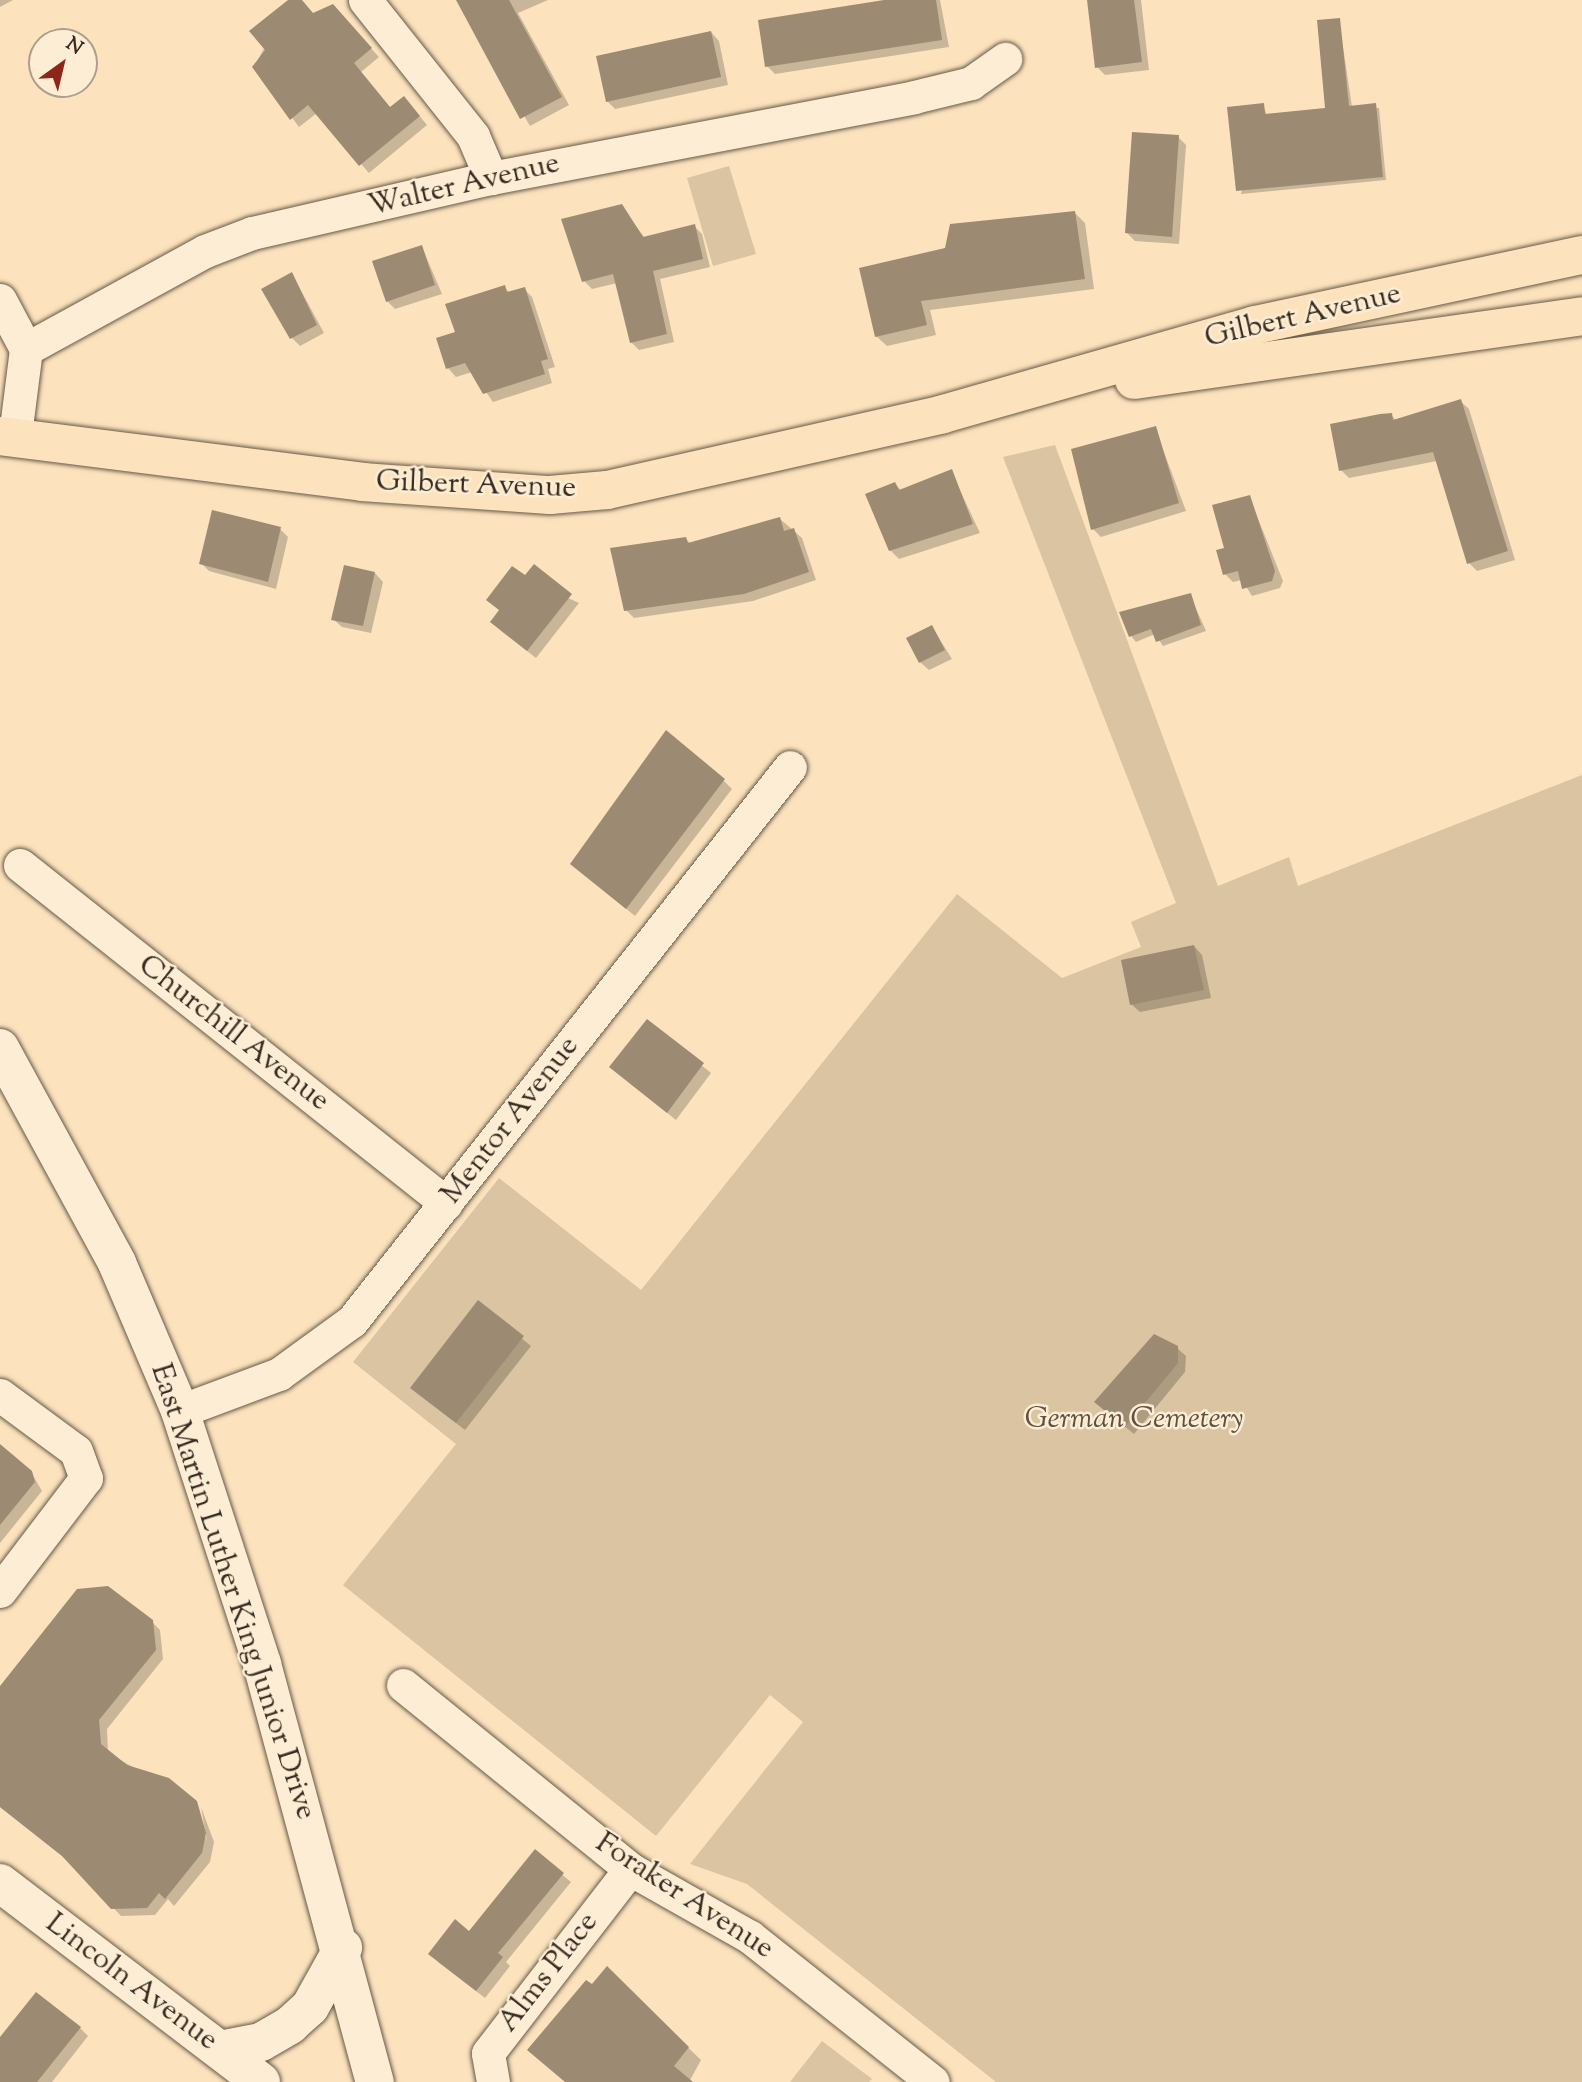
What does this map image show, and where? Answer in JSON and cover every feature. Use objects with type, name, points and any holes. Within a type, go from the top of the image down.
[{"type":"main road","name":"Gilbert Avenue","points":[[7,436],[362,482],[550,495],[607,489],[1028,392],[1255,325],[1582,255]]},
{"type":"main road","name":"Gilbert Avenue","points":[[1028,392],[1268,364],[1582,316]]},
{"type":"main road","name":"East Martin Luther King Junior Drive","points":[[0,1048],[117,1263],[180,1411],[262,1664],[343,1948],[375,2082]]},
{"type":"main road","name":"Lincoln Avenue","points":[[0,1883],[261,2082]]},
{"type":"main road","points":[[220,2050],[261,2042],[289,2025],[310,2007],[343,1948]]},
{"type":"street","points":[[365,0],[473,136],[491,178]]},
{"type":"street","name":"Walter Avenue","points":[[26,349],[205,251],[252,233],[491,178],[914,97],[971,83],[1005,58]]},
{"type":"street","points":[[0,300],[26,349],[7,436]]},
{"type":"street","name":"Mentor Avenue","points":[[180,1411],[279,1374],[318,1351],[366,1306],[790,767]]},
{"type":"street","name":"Churchill Avenue","points":[[20,865],[446,1203]]},
{"type":"street","points":[[0,1395],[76,1451],[86,1468],[82,1489],[0,1591]]},
{"type":"street","name":"Foraker Avenue","points":[[403,1685],[630,1869],[750,1937],[933,2082]]},
{"type":"street","name":"Alms Place","points":[[493,2082],[488,2053],[630,1869]]},
{"type":"green space","points":[[729,166],[756,254],[713,266],[687,178]]},
{"type":"green space","name":"German Cemetery","points":[[1055,445],[1218,886],[1289,857],[1298,886],[1582,775],[1582,2082],[996,2082],[747,1884],[690,1864],[803,1722],[770,1695],[656,1836],[343,1585],[456,1444],[353,1362],[499,1178],[641,1290],[957,894],[1062,978],[1141,947],[1131,922],[1176,903],[1003,457]]},
{"type":"green space","points":[[822,2041],[872,2079],[869,2082],[790,2082]]},
{"type":"building","points":[[288,0],[302,0],[313,13],[333,4],[372,48],[354,63],[390,107],[404,96],[420,116],[359,166],[308,105],[290,120],[252,67],[265,50],[249,31]]},
{"type":"building","points":[[456,0],[509,0],[562,97],[520,119]]},
{"type":"building","points":[[884,0],[936,0],[942,40],[765,67],[758,20]]},
{"type":"building","points":[[1087,0],[1134,0],[1142,62],[1095,68]]},
{"type":"building","points":[[1340,18],[1349,106],[1376,103],[1383,177],[1236,191],[1227,107],[1264,103],[1265,114],[1325,108],[1317,20]]},
{"type":"building","points":[[711,31],[721,77],[606,102],[596,56]]},
{"type":"building","points":[[1132,132],[1179,135],[1172,237],[1125,233]]},
{"type":"building","points":[[622,204],[643,237],[695,224],[703,259],[653,271],[667,334],[630,343],[613,274],[582,282],[561,219]]},
{"type":"building","points":[[1075,211],[1085,279],[921,301],[927,325],[875,337],[859,268],[945,248],[950,224]]},
{"type":"building","points":[[422,245],[435,285],[386,302],[372,261]]},
{"type":"building","points":[[292,272],[317,325],[290,339],[261,289]]},
{"type":"building","points":[[505,285],[507,292],[525,287],[548,359],[541,361],[545,374],[483,394],[465,363],[446,369],[436,338],[455,332],[445,304]]},
{"type":"building","points":[[1461,399],[1508,551],[1467,564],[1433,452],[1339,471],[1330,424],[1392,413],[1393,420]]},
{"type":"building","points":[[1156,426],[1179,503],[1091,530],[1071,449]]},
{"type":"building","points":[[952,469],[973,524],[889,551],[865,494],[895,482],[899,490]]},
{"type":"building","points":[[1250,495],[1275,571],[1272,581],[1242,589],[1238,571],[1223,575],[1216,550],[1224,548],[1212,505]]},
{"type":"building","points":[[212,510],[281,527],[268,582],[199,564]]},
{"type":"building","points":[[780,517],[784,531],[794,528],[809,572],[744,594],[624,611],[610,548],[686,537],[688,543]]},
{"type":"building","points":[[534,564],[572,594],[527,651],[490,622],[499,610],[486,600],[512,566],[525,575]]},
{"type":"building","points":[[344,565],[375,572],[363,626],[331,620]]},
{"type":"building","points":[[1191,593],[1201,625],[1156,642],[1151,629],[1129,637],[1119,612]]},
{"type":"building","points":[[932,625],[945,650],[919,663],[906,638]]},
{"type":"building","points":[[666,730],[725,779],[626,909],[570,864]]},
{"type":"building","points":[[1194,945],[1204,990],[1130,1005],[1121,960]]},
{"type":"building","points":[[647,1019],[704,1063],[667,1113],[609,1067]]},
{"type":"building","points":[[478,1300],[524,1336],[456,1423],[410,1388]]},
{"type":"building","points":[[1154,1334],[1178,1346],[1178,1363],[1125,1427],[1094,1402]]},
{"type":"building","points":[[0,1444],[32,1471],[35,1482],[0,1525]]},
{"type":"building","points":[[108,1586],[153,1620],[156,1650],[99,1720],[101,1744],[127,1765],[169,1778],[197,1801],[206,1833],[202,1853],[165,1899],[159,1893],[147,1908],[111,1909],[62,1856],[0,1807],[0,1686],[77,1589]]},
{"type":"building","points":[[535,1849],[564,1873],[498,1953],[503,1957],[476,1991],[428,1954],[455,1919],[469,1931]]},
{"type":"building","points":[[607,1966],[689,2047],[674,2066],[693,2082],[565,2082],[527,2050],[586,1980],[592,1984]]},
{"type":"building","points":[[36,1992],[81,2027],[37,2082],[0,2082],[0,2037]]}]
